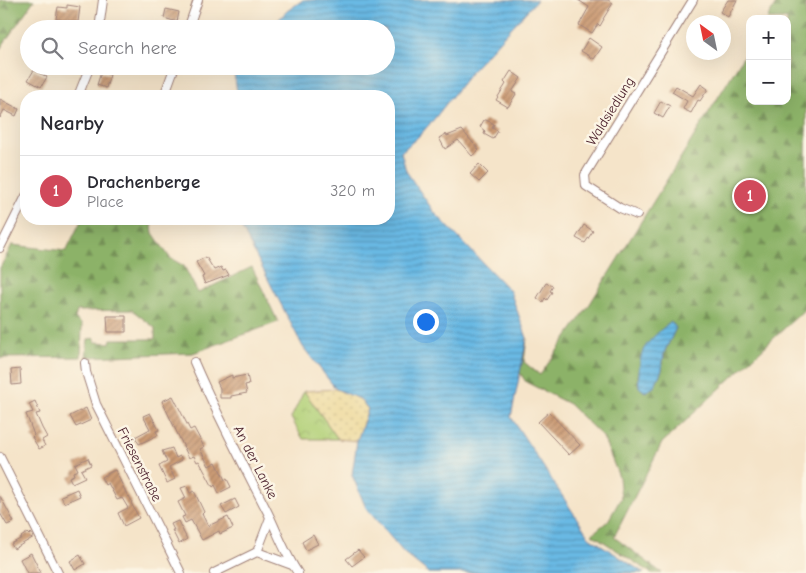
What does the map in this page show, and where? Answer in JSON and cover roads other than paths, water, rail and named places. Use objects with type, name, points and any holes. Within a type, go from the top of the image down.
[{"type":"street","points":[[100,20],[103,0]]},
{"type":"street","points":[[191,20],[198,0]]},
{"type":"street","name":"Waldsiedlung","points":[[637,215],[620,208],[586,186],[585,175],[693,0]]},
{"type":"street","points":[[80,90],[86,75]]},
{"type":"street","points":[[166,90],[172,75]]},
{"type":"street","points":[[0,248],[20,208]]},
{"type":"street","name":"An der Lanke","points":[[194,362],[292,565],[298,573]]},
{"type":"street","name":"Friesenstraße","points":[[84,363],[96,404],[181,573]]},
{"type":"street","points":[[0,457],[58,573]]},
{"type":"street","points":[[214,573],[257,552],[270,518]]},
{"type":"street","points":[[257,552],[292,565]]},
{"type":"water","points":[[303,0],[537,0],[474,68],[419,136],[401,152],[406,171],[434,212],[510,291],[527,338],[511,417],[589,537],[644,573],[429,573],[404,553],[366,508],[352,475],[357,441],[368,409],[360,399],[336,389],[303,347],[240,225],[395,225],[395,90],[237,90],[234,75],[395,75],[395,20],[278,20]]},
{"type":"water","points":[[671,321],[676,328],[664,353],[662,370],[654,387],[645,392],[639,387],[641,355],[657,333]]},
{"type":"place","name":"Drachenberge","points":[[750,196]]}]
